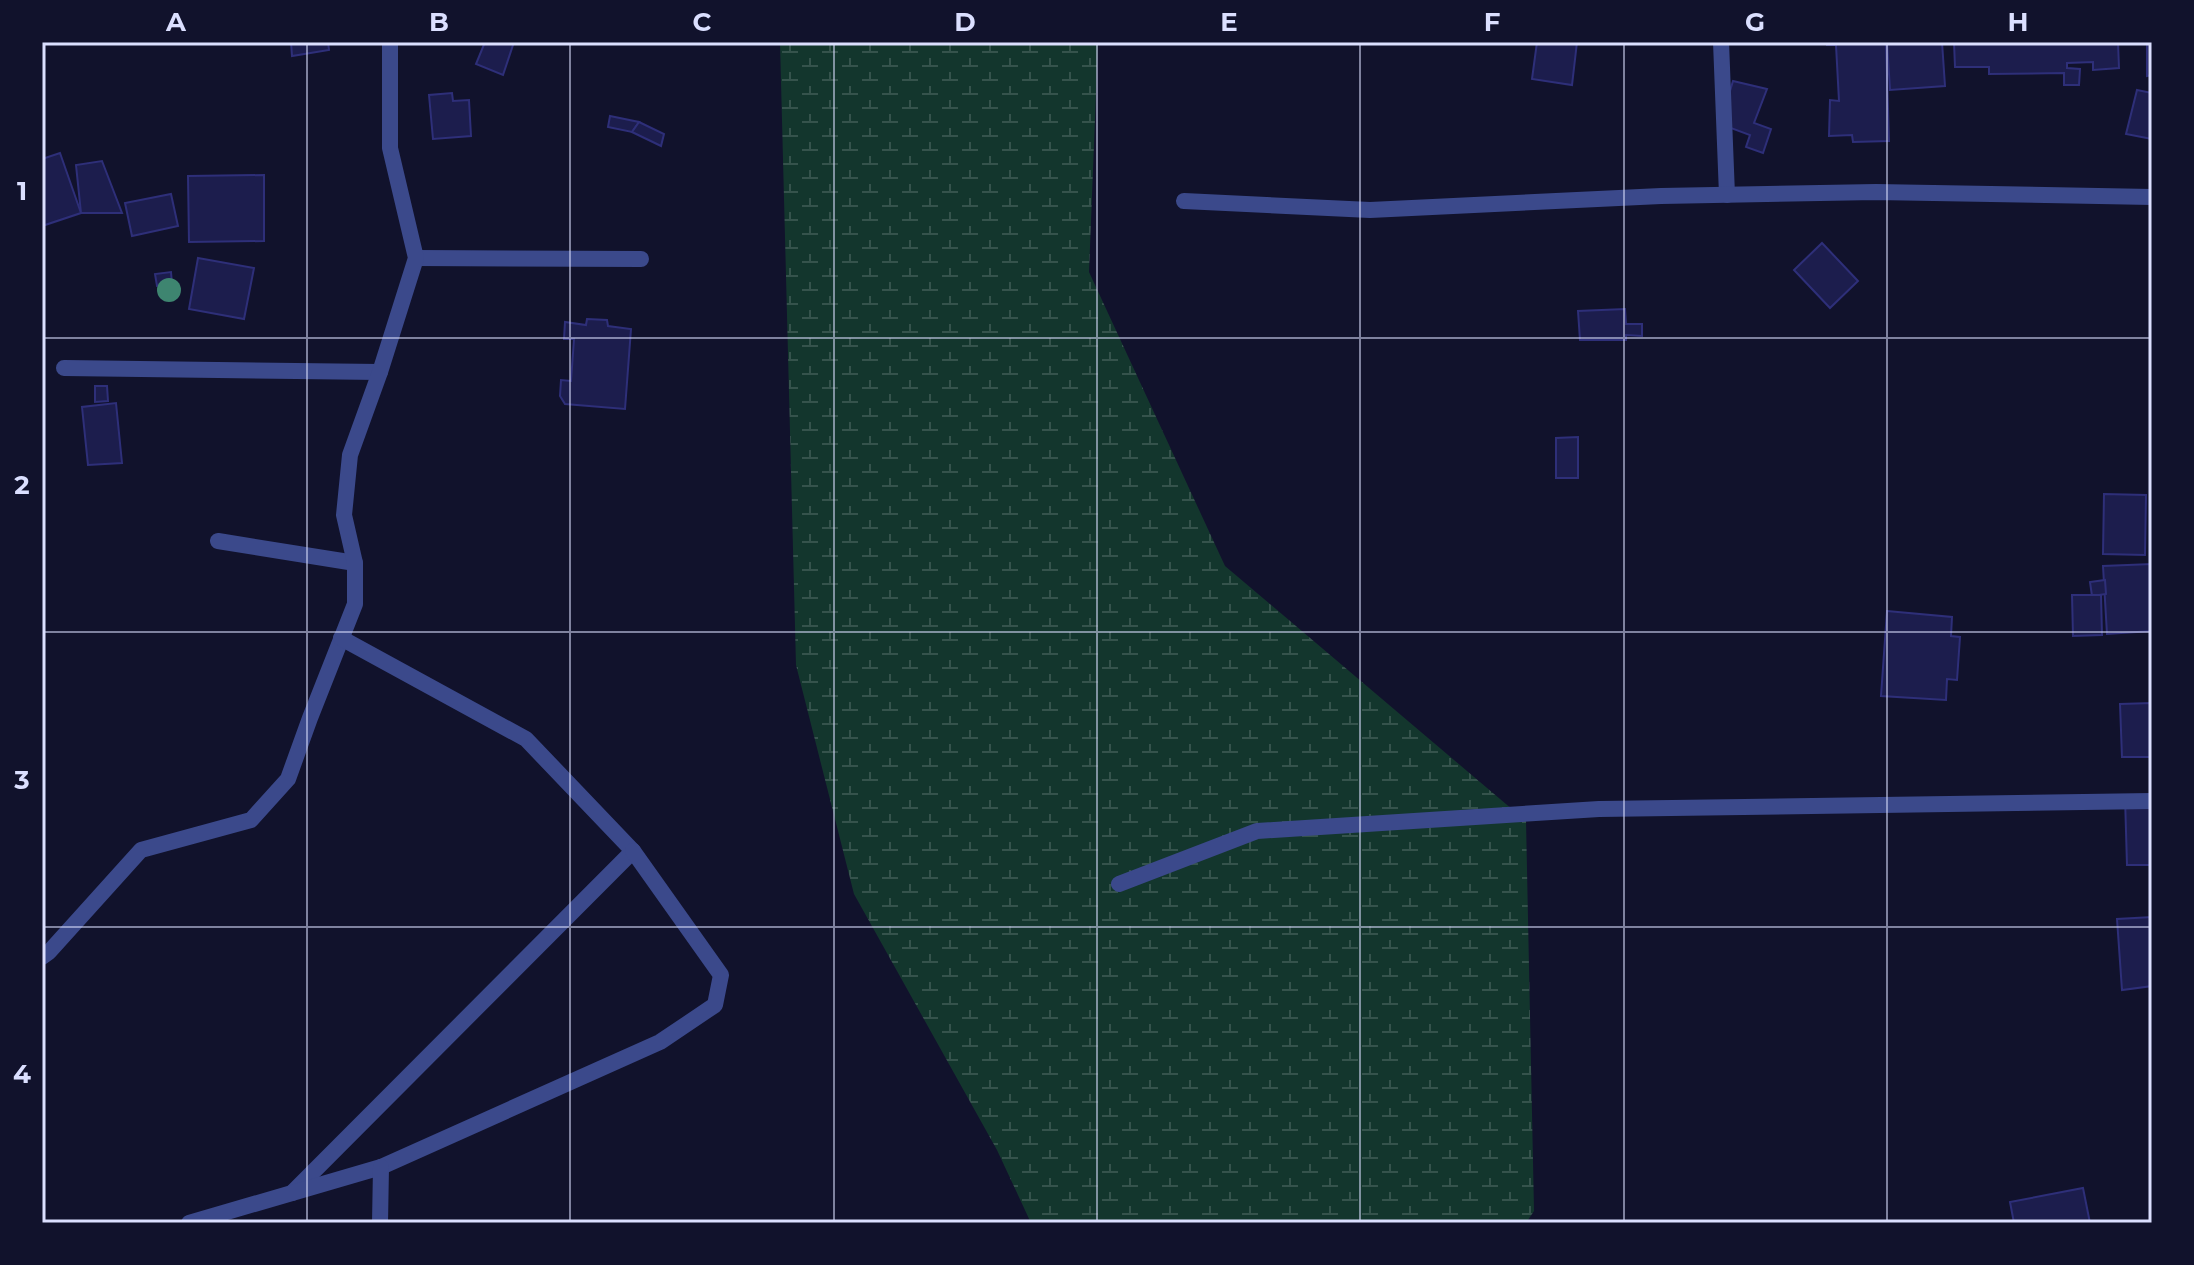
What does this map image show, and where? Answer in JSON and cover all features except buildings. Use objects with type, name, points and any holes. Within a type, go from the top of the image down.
[{"type":"street","points":[[42,957],[141,850],[251,820],[288,779],[355,604],[355,563],[344,515],[350,455],[416,258],[390,148],[390,42]]},
{"type":"street","points":[[1721,42],[1727,195]]},
{"type":"street","points":[[1184,201],[1370,210],[1876,192],[2152,197]]},
{"type":"street","points":[[416,258],[641,259]]},
{"type":"street","points":[[64,368],[380,372]]},
{"type":"street","points":[[218,541],[355,563]]},
{"type":"street","points":[[189,1223],[381,1167],[660,1042],[715,1005],[721,975],[633,851],[526,739],[341,638]]},
{"type":"street","points":[[1119,884],[1257,831],[1599,809],[2152,801]]},
{"type":"street","points":[[292,1193],[633,851]]},
{"type":"street","points":[[380,1223],[381,1167]]},
{"type":"green space","points":[[780,42],[1098,42],[1089,272],[1225,566],[1526,821],[1534,1211],[1526,1223],[1031,1223],[997,1150],[854,894],[796,665]]}]
